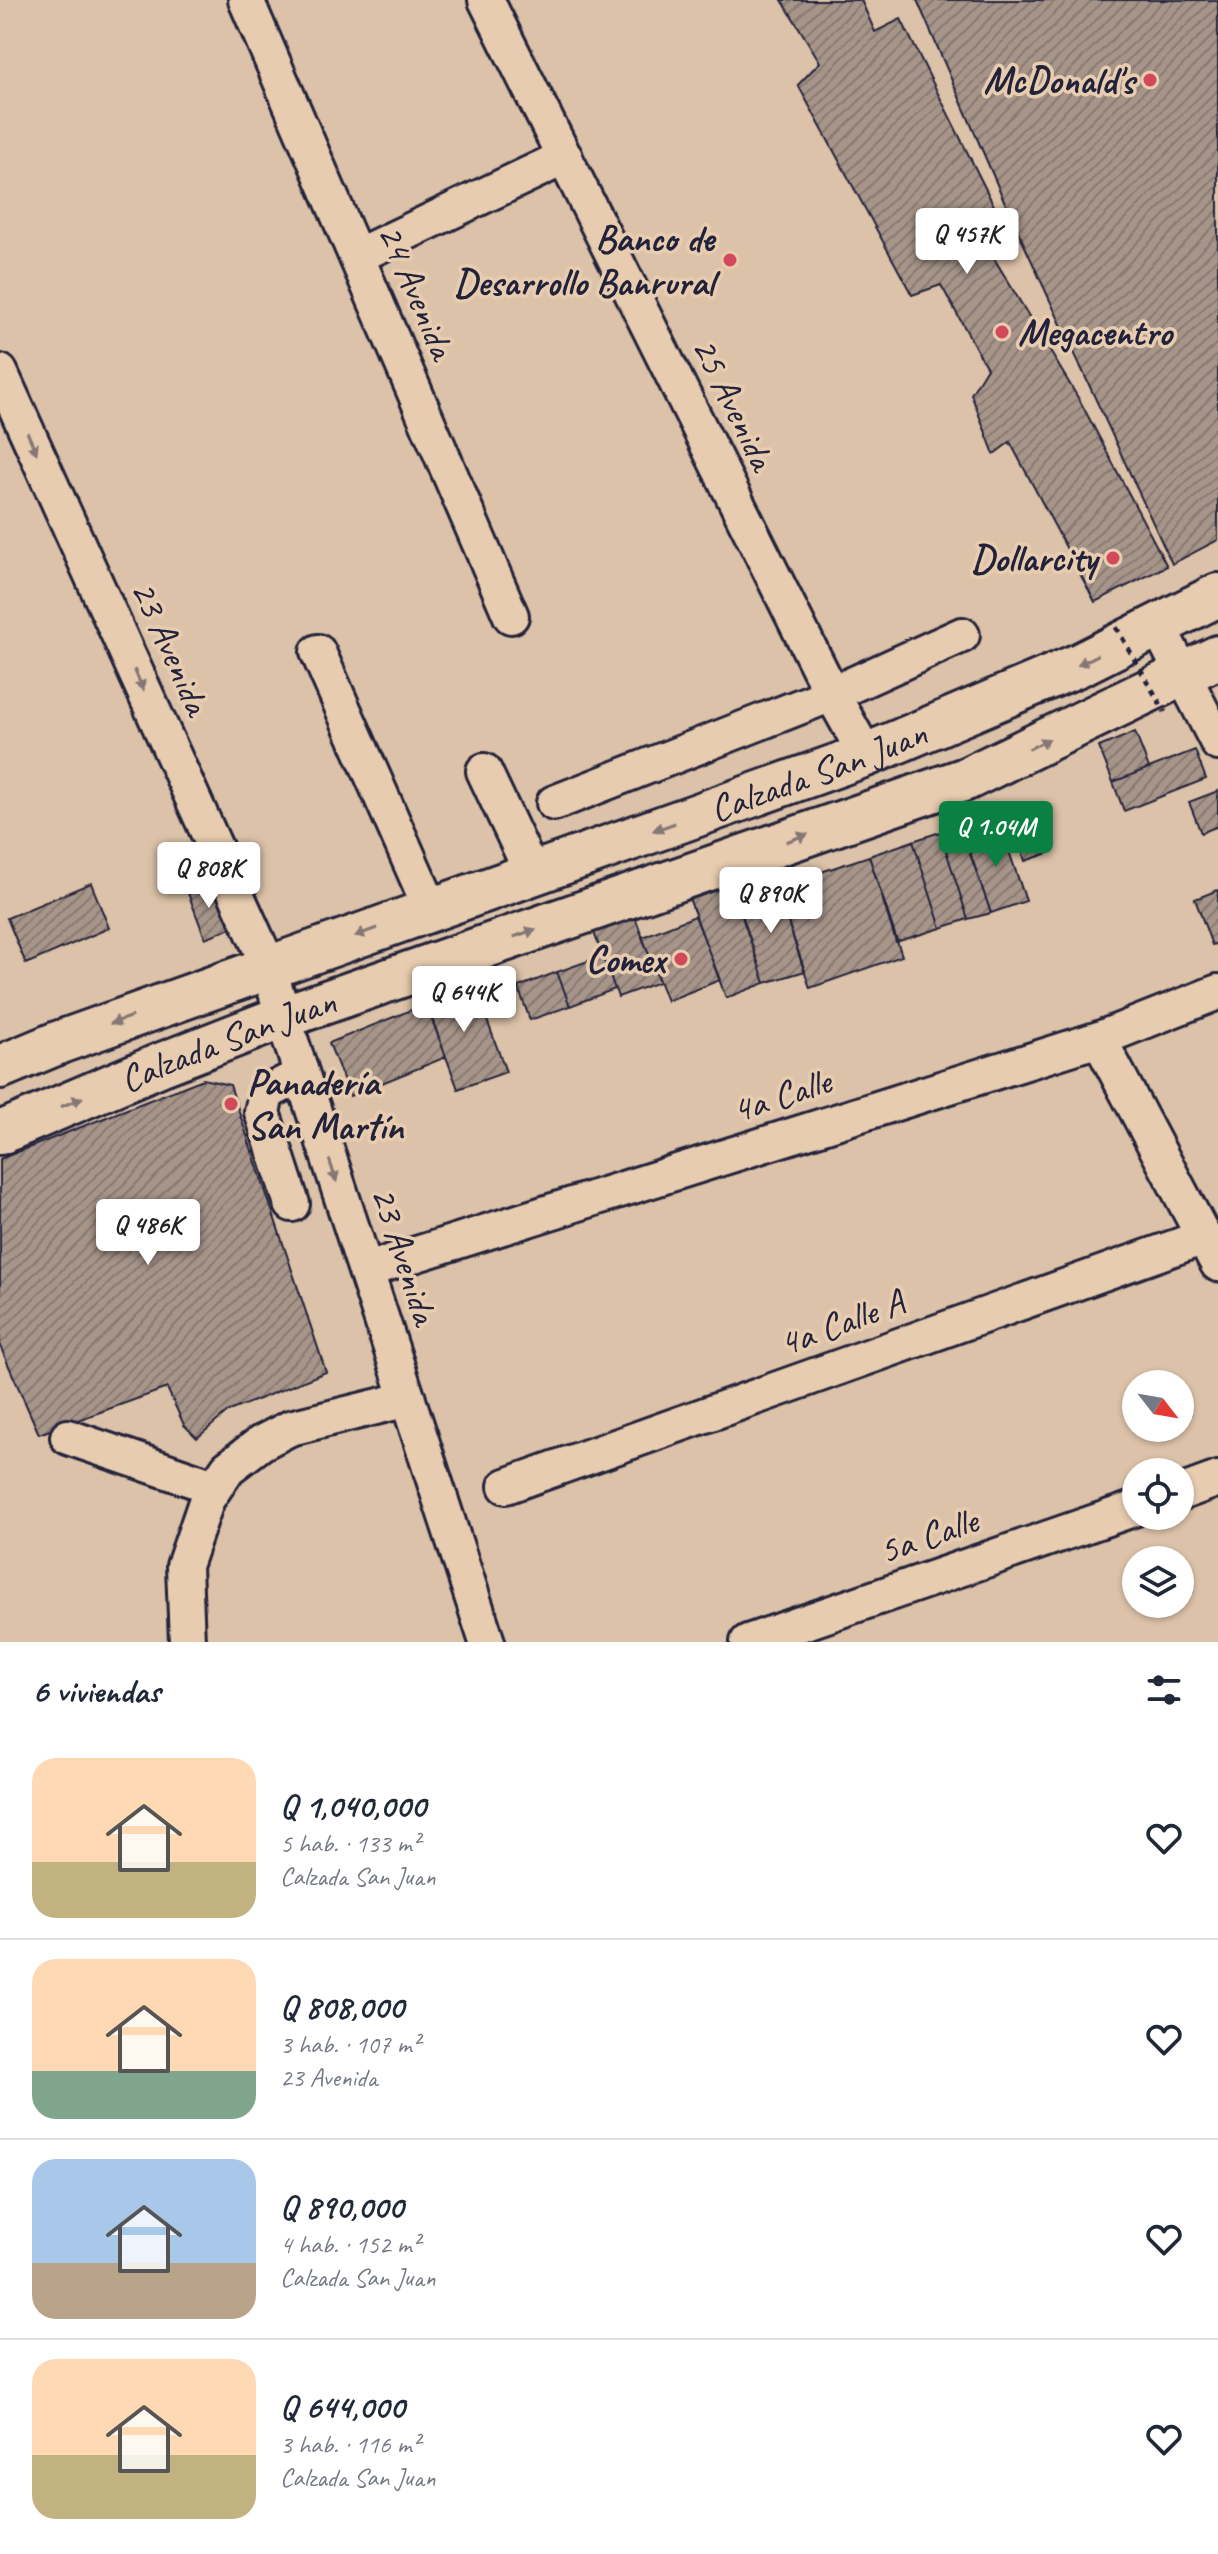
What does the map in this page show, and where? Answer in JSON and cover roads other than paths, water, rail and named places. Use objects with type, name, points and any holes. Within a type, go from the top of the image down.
[{"type":"main road","name":"Calzada San Juan","points":[[0,1067],[60,1042],[866,755],[1081,664],[1218,595]]},
{"type":"main road","name":"Calzada San Juan","points":[[0,1133],[162,1064],[283,1017],[966,779],[1201,665]]},
{"type":"street","name":"24 Avenida","points":[[246,0],[511,616]]},
{"type":"street","name":"25 Avenida","points":[[486,0],[832,694],[866,755]]},
{"type":"street","points":[[357,256],[565,157]]},
{"type":"street","name":"23 Avenida","points":[[0,372],[269,967],[301,1075],[487,1642]]},
{"type":"street","points":[[1157,624],[1201,665],[1218,743]]},
{"type":"street","points":[[554,803],[832,694],[962,635]]},
{"type":"street","points":[[318,652],[431,909]]},
{"type":"street","points":[[484,771],[532,873]]},
{"type":"street","name":"4a Calle","points":[[366,1270],[1099,1039],[1218,992]]},
{"type":"street","points":[[1099,1039],[1211,1251]]},
{"type":"street","points":[[292,1204],[262,1112],[270,1091],[301,1075]]},
{"type":"street","name":"4a Calle A","points":[[506,1486],[1211,1251]]},
{"type":"street","points":[[187,1642],[184,1566],[214,1487],[236,1461],[290,1428],[408,1399]]},
{"type":"street","points":[[68,1437],[214,1487]]},
{"type":"street","points":[[1194,1488],[1218,1479]]},
{"type":"street","name":"5a Calle","points":[[748,1642],[1122,1513]]},
{"type":"place","name":"McDonald's","points":[[1150,80]]},
{"type":"place","name":"Banco de Desarrollo Banrural","points":[[730,260]]},
{"type":"place","name":"Megacentro","points":[[1002,332]]},
{"type":"place","name":"Dollarcity","points":[[1113,558]]},
{"type":"place","name":"Comex","points":[[681,959]]},
{"type":"place","name":"Panadería San Martín","points":[[231,1104]]}]
